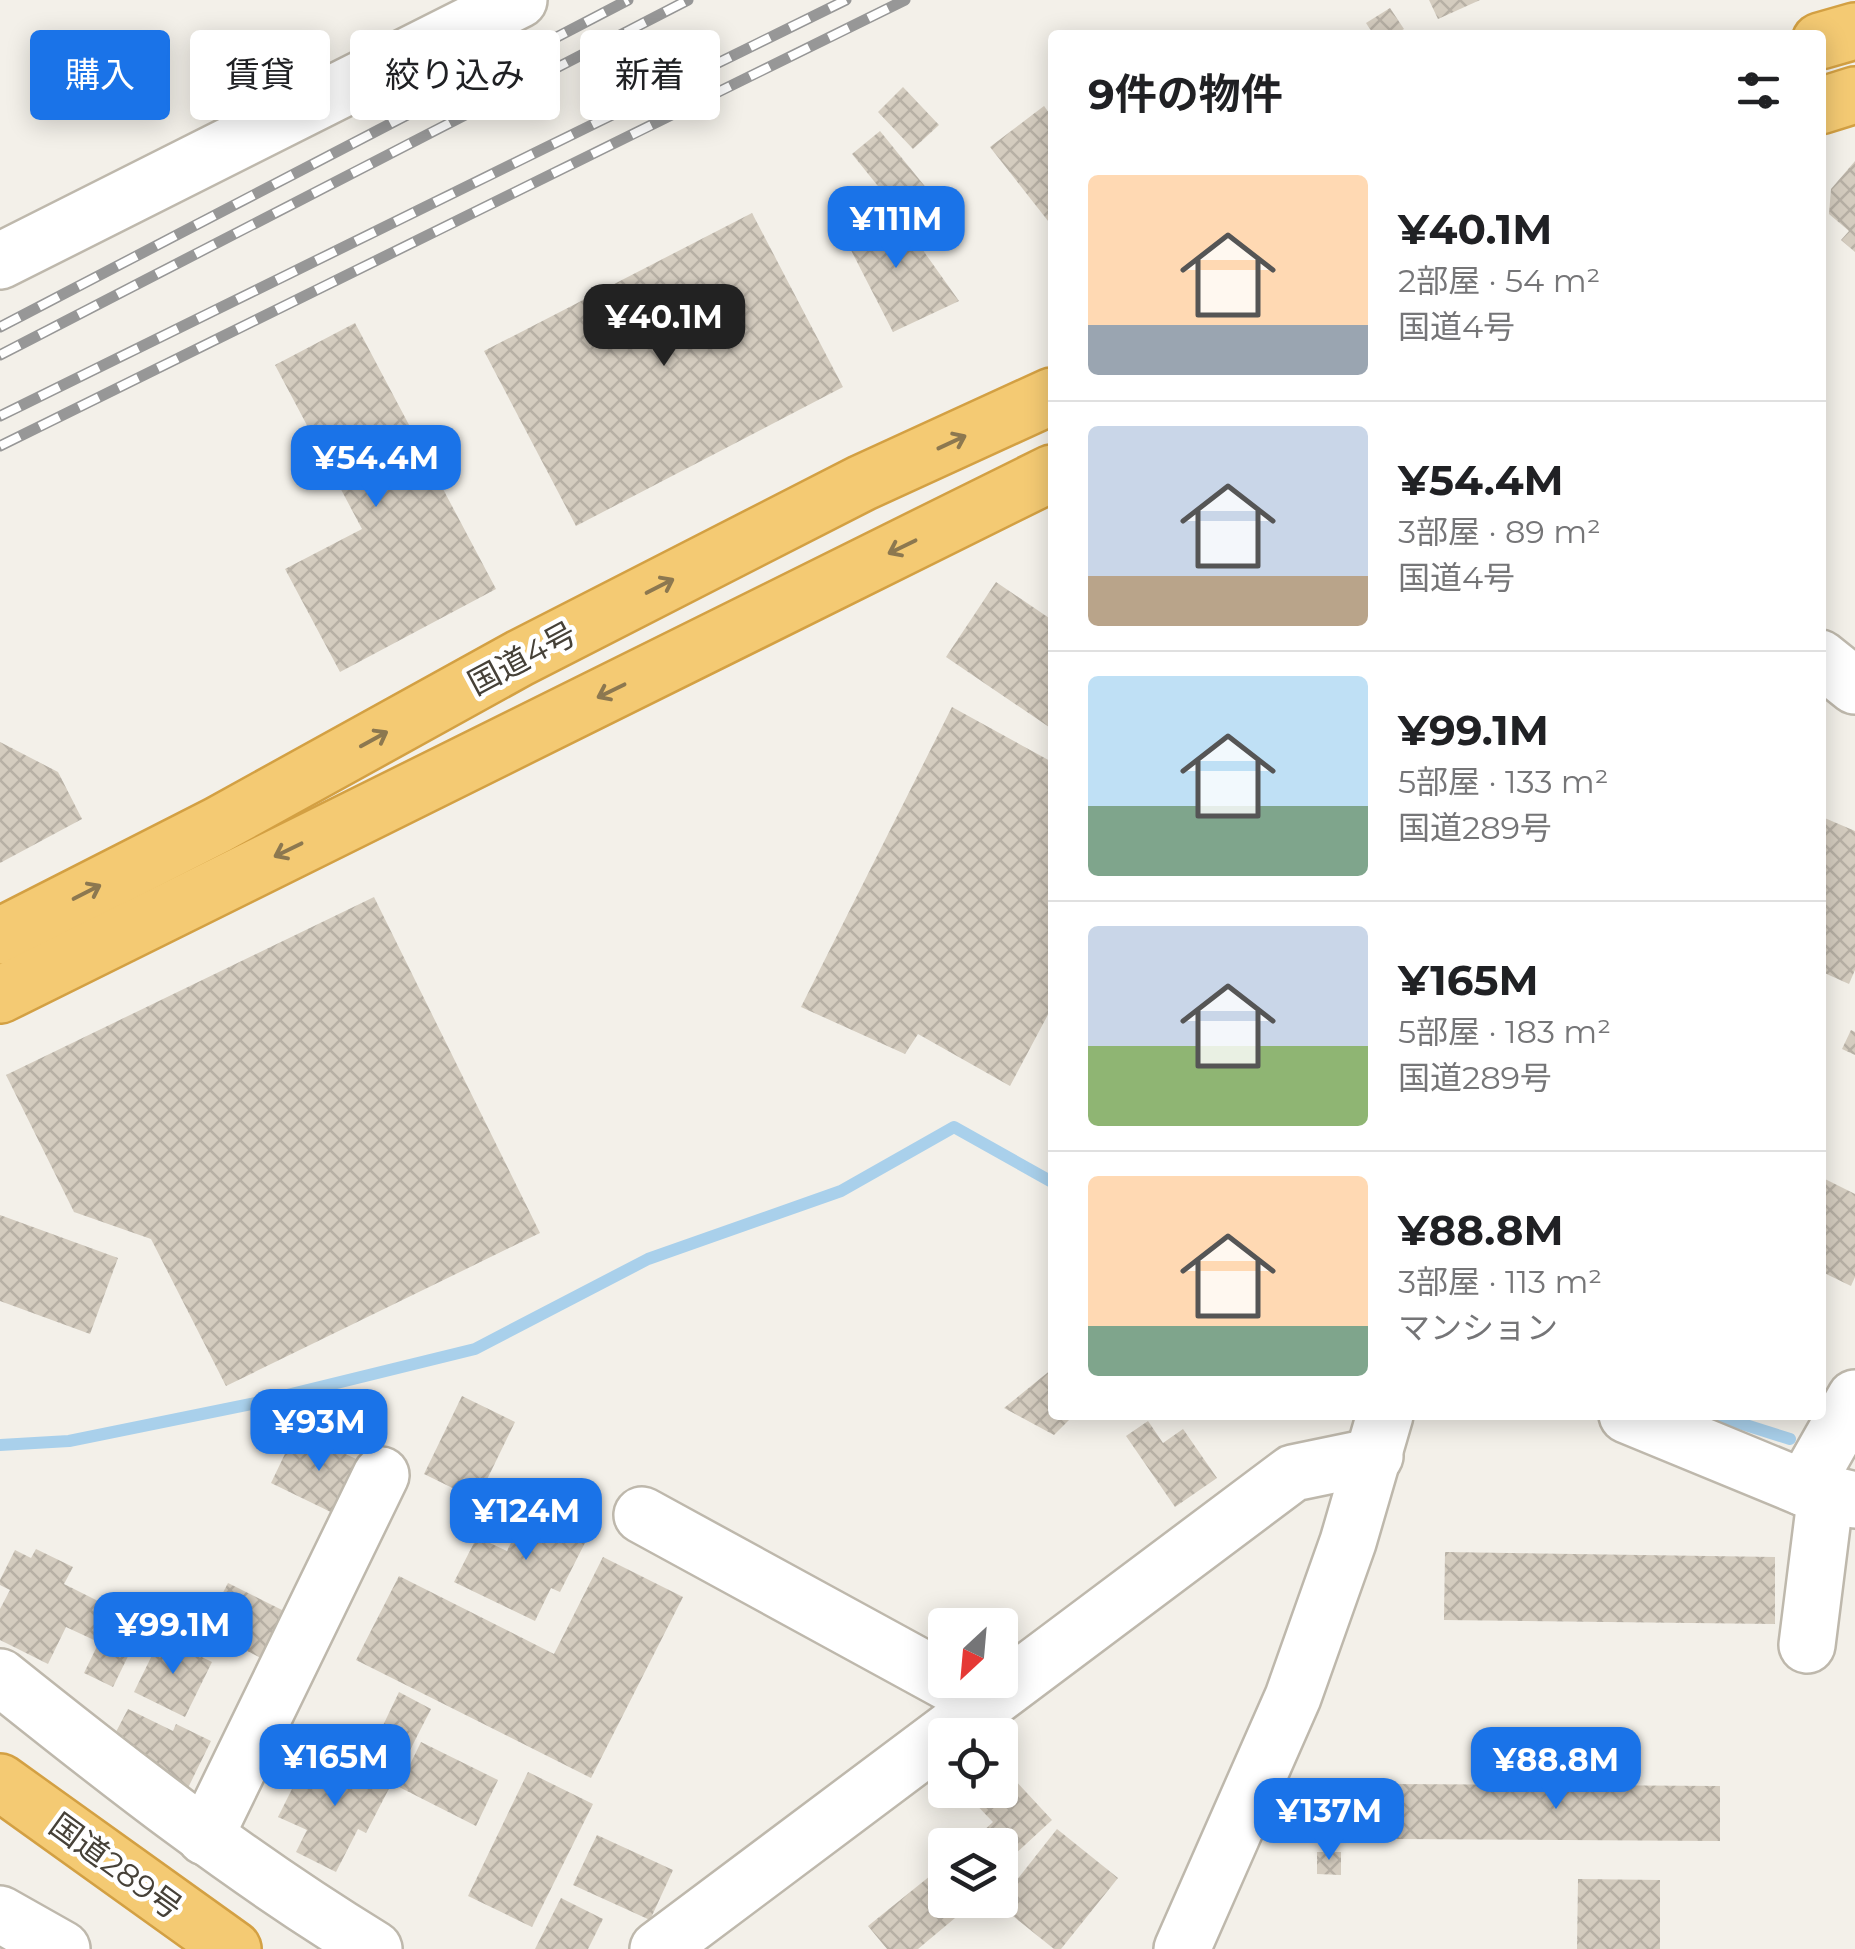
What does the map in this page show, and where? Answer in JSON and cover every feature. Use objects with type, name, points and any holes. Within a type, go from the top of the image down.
[{"type":"highway","points":[[1826,39],[1855,31]]},
{"type":"highway","points":[[1826,104],[1855,95]]},
{"type":"highway","name":"国道4号","points":[[0,936],[218,826],[537,649],[862,483],[1048,398]]},
{"type":"highway","name":"国道4号","points":[[0,995],[1048,475]]},
{"type":"highway","name":"国道289号","points":[[0,1782],[233,1949]]},
{"type":"street","points":[[0,261],[519,0]]},
{"type":"street","points":[[1826,663],[1855,686]]},
{"type":"street","points":[[1807,1645],[1828,1494],[1855,1398]]},
{"type":"street","points":[[1640,1420],[1828,1494]]},
{"type":"street","points":[[658,1949],[1293,1473],[1380,1436]]},
{"type":"street","points":[[1188,1947],[1293,1697],[1380,1436]]},
{"type":"street","points":[[205,1837],[382,1475]]},
{"type":"street","points":[[642,1515],[986,1702]]},
{"type":"street","points":[[0,1677],[158,1804],[309,1910],[374,1949]]},
{"type":"street","points":[[0,1914],[62,1949]]},
{"type":"building","points":[[1429,0],[1480,0],[1438,19]]},
{"type":"building","points":[[1390,8],[1404,29],[1371,30],[1366,23]]},
{"type":"building","points":[[903,87],[939,125],[913,149],[878,112]]},
{"type":"building","points":[[1044,106],[1048,112],[1048,221],[990,147]]},
{"type":"building","points":[[880,131],[940,205],[912,228],[852,154]]},
{"type":"building","points":[[1855,161],[1855,252],[1841,240],[1849,231],[1829,214],[1831,189]]},
{"type":"building","points":[[866,205],[892,245],[910,232],[959,301],[893,332],[836,221]]},
{"type":"building","points":[[752,213],[843,387],[576,526],[484,351]]},
{"type":"building","points":[[355,323],[496,589],[340,672],[285,569],[362,529],[275,365]]},
{"type":"building","points":[[996,582],[1048,617],[1048,726],[946,657]]},
{"type":"building","points":[[952,707],[1048,760],[1048,1015],[1010,1086],[918,1034],[905,1054],[801,1007]]},
{"type":"building","points":[[0,742],[58,772],[82,819],[0,863]]},
{"type":"building","points":[[1826,819],[1855,831],[1855,970],[1849,984],[1826,974]]},
{"type":"building","points":[[374,897],[540,1233],[226,1386],[151,1239],[74,1212],[6,1075]]},
{"type":"building","points":[[1851,1030],[1855,1032],[1855,1055],[1842,1049]]},
{"type":"building","points":[[1826,1180],[1855,1194],[1855,1277],[1851,1286],[1826,1274]]},
{"type":"building","points":[[0,1215],[118,1258],[90,1334],[0,1301]]},
{"type":"building","points":[[1048,1372],[1048,1420],[1069,1420],[1054,1435],[1004,1408]]},
{"type":"building","points":[[462,1396],[515,1422],[477,1500],[424,1474]]},
{"type":"building","points":[[1148,1421],[1163,1443],[1183,1429],[1217,1478],[1175,1507],[1126,1436]]},
{"type":"building","points":[[296,1431],[367,1464],[341,1517],[271,1483]]},
{"type":"building","points":[[545,1506],[592,1529],[560,1592],[551,1588],[535,1621],[454,1582],[477,1537],[507,1551],[525,1514],[538,1520]]},
{"type":"building","points":[[36,1549],[73,1567],[64,1584],[110,1607],[94,1640],[66,1627],[48,1664],[0,1640],[0,1609],[10,1590],[0,1585],[0,1580],[15,1550],[31,1558]]},
{"type":"building","points":[[1445,1552],[1775,1557],[1775,1624],[1444,1620]]},
{"type":"building","points":[[603,1557],[683,1597],[591,1778],[356,1660],[399,1576],[554,1654]]},
{"type":"building","points":[[228,1583],[284,1611],[261,1658],[204,1629]]},
{"type":"building","points":[[105,1630],[134,1644],[113,1687],[84,1673]]},
{"type":"building","points":[[161,1637],[212,1662],[185,1717],[134,1692]]},
{"type":"building","points":[[399,1692],[431,1709],[408,1754],[377,1738]]},
{"type":"building","points":[[128,1709],[173,1731],[176,1724],[211,1741],[187,1790],[107,1749]]},
{"type":"building","points":[[421,1742],[498,1780],[476,1826],[399,1787]]},
{"type":"building","points":[[355,1757],[395,1777],[366,1833],[358,1829],[336,1872],[296,1852],[307,1830],[278,1817],[305,1763],[342,1782]]},
{"type":"building","points":[[528,1772],[593,1804],[532,1927],[468,1896]]},
{"type":"building","points":[[1018,1783],[1052,1820],[1018,1851],[1018,1828],[986,1828],[993,1822],[979,1808],[1018,1808]]},
{"type":"building","points":[[1391,1784],[1720,1786],[1720,1841],[1391,1839]]},
{"type":"building","points":[[1057,1829],[1118,1878],[1061,1949],[1054,1949],[1015,1918],[1018,1879]]},
{"type":"building","points":[[597,1835],[673,1870],[650,1920],[573,1885]]},
{"type":"building","points":[[1317,1852],[1341,1852],[1341,1875],[1317,1874]]},
{"type":"building","points":[[928,1878],[928,1918],[955,1918],[918,1949],[887,1949],[868,1926]]},
{"type":"building","points":[[1578,1879],[1660,1880],[1660,1949],[1577,1949]]},
{"type":"building","points":[[561,1898],[603,1919],[588,1949],[535,1949]]},
{"type":"waterway","points":[[0,1445],[69,1441],[251,1404],[475,1349],[648,1259],[841,1191],[954,1127],[1048,1180]]},
{"type":"waterway","points":[[1730,1420],[1790,1439]]},
{"type":"railway","points":[[0,327],[628,0]]},
{"type":"railway","points":[[0,355],[688,0]]},
{"type":"railway","points":[[0,416],[846,0]]},
{"type":"railway","points":[[0,446],[905,0]]}]
